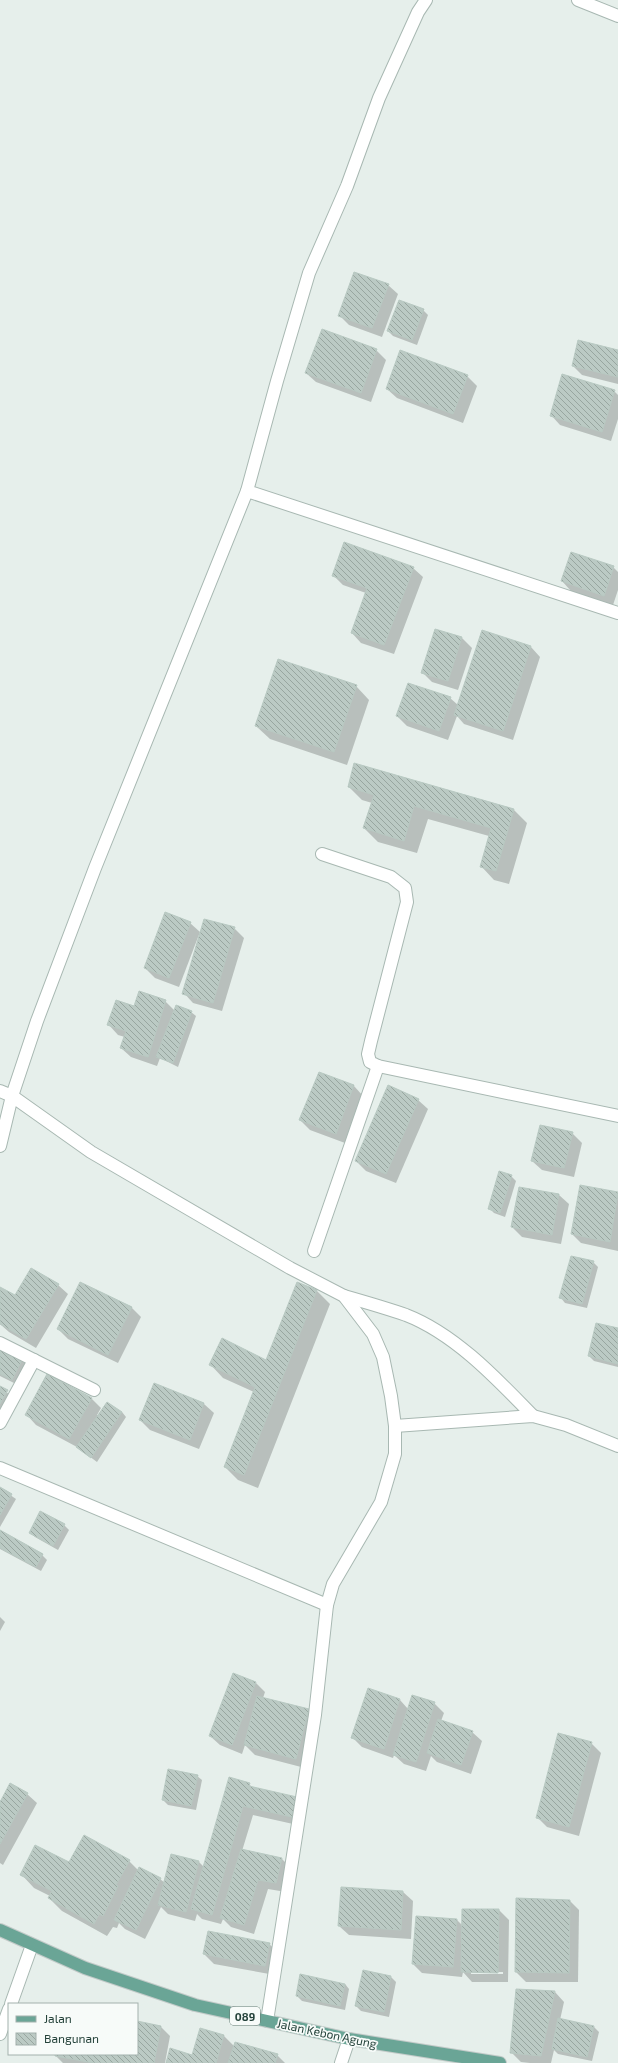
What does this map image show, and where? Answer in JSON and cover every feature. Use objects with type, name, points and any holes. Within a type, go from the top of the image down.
[{"type":"main road","name":"Jalan Kebon Agung","points":[[0,1930],[85,1968],[195,2004],[349,2039],[500,2063]]},
{"type":"street","points":[[0,1146],[12,1096],[37,1021],[95,868],[247,491],[277,381],[309,273],[347,186],[379,98],[418,12],[426,0]]},
{"type":"street","points":[[578,0],[618,16]]},
{"type":"street","points":[[247,491],[618,613]]},
{"type":"street","points":[[322,854],[391,877],[405,888],[407,902],[368,1054],[370,1062],[378,1066],[618,1116]]},
{"type":"street","points":[[314,1251],[378,1066]]},
{"type":"street","points":[[0,1091],[12,1096],[91,1152],[290,1268],[344,1296],[407,1316],[450,1339],[500,1381],[533,1416]]},
{"type":"street","points":[[267,2021],[315,1716],[327,1606],[333,1584],[381,1502],[395,1454],[395,1426],[391,1396],[382,1357],[373,1334],[344,1296]]},
{"type":"street","points":[[0,1343],[94,1390]]},
{"type":"street","points":[[0,1423],[34,1360]]},
{"type":"street","points":[[395,1426],[533,1416],[566,1425],[618,1446]]},
{"type":"street","points":[[0,1468],[327,1606]]},
{"type":"street","points":[[11,2003],[32,1945]]},
{"type":"street","points":[[0,2034],[8,2012]]},
{"type":"street","points":[[341,2063],[349,2039]]},
{"type":"building","points":[[354,272],[389,284],[372,328],[338,316]]},
{"type":"building","points":[[399,300],[424,309],[412,340],[387,331]]},
{"type":"building","points":[[322,329],[377,349],[361,393],[305,373]]},
{"type":"building","points":[[578,340],[618,350],[618,377],[572,366]]},
{"type":"building","points":[[400,350],[468,375],[453,414],[386,389]]},
{"type":"building","points":[[562,374],[615,390],[602,432],[550,416]]},
{"type":"building","points":[[344,542],[414,567],[384,645],[351,633],[367,588],[332,576]]},
{"type":"building","points":[[571,552],[614,566],[604,596],[561,581]]},
{"type":"building","points":[[435,629],[462,637],[448,681],[421,673]]},
{"type":"building","points":[[482,630],[531,646],[503,731],[454,715]]},
{"type":"building","points":[[278,659],[357,685],[334,752],[255,726]]},
{"type":"building","points":[[408,683],[451,697],[439,731],[396,716]]},
{"type":"building","points":[[354,763],[514,809],[496,871],[480,867],[491,828],[414,806],[404,841],[363,828],[374,795],[348,787]]},
{"type":"building","points":[[165,912],[191,922],[169,978],[144,968]]},
{"type":"building","points":[[204,919],[235,927],[213,1003],[182,994]]},
{"type":"building","points":[[139,991],[166,1000],[148,1057],[120,1048],[126,1031],[107,1025],[116,1000],[134,1006]]},
{"type":"building","points":[[176,1005],[192,1011],[173,1063],[156,1057]]},
{"type":"building","points":[[319,1072],[354,1085],[336,1134],[299,1120]]},
{"type":"building","points":[[388,1085],[419,1099],[386,1174],[355,1161]]},
{"type":"building","points":[[540,1125],[573,1132],[564,1168],[531,1161]]},
{"type":"building","points":[[499,1171],[512,1175],[500,1213],[488,1209]]},
{"type":"building","points":[[580,1185],[618,1192],[610,1242],[571,1234]]},
{"type":"building","points":[[519,1187],[559,1194],[552,1235],[511,1227]]},
{"type":"building","points":[[571,1256],[594,1261],[582,1304],[559,1298]]},
{"type":"building","points":[[31,1268],[59,1284],[26,1339],[0,1324],[0,1287],[15,1295]]},
{"type":"building","points":[[80,1282],[132,1307],[108,1355],[57,1329]]},
{"type":"building","points":[[297,1282],[317,1290],[244,1475],[224,1467],[255,1387],[209,1365],[222,1338],[266,1360]]},
{"type":"building","points":[[596,1323],[618,1328],[618,1364],[588,1356]]},
{"type":"building","points":[[0,1348],[23,1358],[12,1380],[0,1374]]},
{"type":"building","points":[[47,1374],[92,1398],[69,1439],[25,1415]]},
{"type":"building","points":[[154,1383],[204,1403],[190,1440],[139,1420]]},
{"type":"building","points":[[0,1386],[8,1390],[0,1404]]},
{"type":"building","points":[[107,1402],[122,1412],[91,1458],[76,1447]]},
{"type":"building","points":[[0,1487],[12,1494],[0,1515]]},
{"type":"building","points":[[40,1511],[65,1524],[53,1546],[29,1533]]},
{"type":"building","points":[[0,1530],[43,1554],[36,1567],[0,1548]]},
{"type":"building","points":[[233,1673],[256,1682],[232,1745],[209,1736]]},
{"type":"building","points":[[368,1688],[400,1699],[384,1749],[351,1738]]},
{"type":"building","points":[[412,1695],[435,1702],[416,1762],[393,1755]]},
{"type":"building","points":[[257,1696],[309,1709],[296,1759],[244,1745]]},
{"type":"building","points":[[438,1719],[473,1731],[461,1765],[427,1753]]},
{"type":"building","points":[[558,1733],[592,1742],[569,1827],[536,1818]]},
{"type":"building","points":[[168,1769],[198,1775],[191,1806],[162,1800]]},
{"type":"building","points":[[229,1777],[250,1783],[249,1786],[297,1797],[292,1817],[243,1806],[212,1915],[191,1909]]},
{"type":"building","points":[[10,1783],[28,1793],[0,1844],[0,1802]]},
{"type":"building","points":[[84,1835],[130,1860],[116,1885],[118,1886],[103,1916],[99,1914],[94,1924],[48,1898],[52,1891],[20,1875],[35,1845],[69,1862]]},
{"type":"building","points":[[241,1849],[282,1858],[276,1883],[258,1880],[244,1925],[220,1918]]},
{"type":"building","points":[[171,1854],[199,1861],[186,1912],[158,1905]]},
{"type":"building","points":[[139,1867],[161,1878],[136,1930],[114,1920]]},
{"type":"building","points":[[341,1887],[403,1891],[401,1930],[338,1926]]},
{"type":"building","points":[[516,1898],[570,1900],[569,1973],[515,1972]]},
{"type":"building","points":[[462,1909],[499,1909],[498,1973],[461,1972]]},
{"type":"building","points":[[416,1916],[457,1919],[453,1967],[412,1964]]},
{"type":"building","points":[[208,1931],[270,1943],[265,1966],[203,1954]]},
{"type":"building","points":[[363,1970],[391,1976],[384,2012],[355,2006]]},
{"type":"building","points":[[300,1974],[345,1984],[340,2006],[296,1996]]},
{"type":"building","points":[[516,1989],[555,1991],[541,2056],[510,2053]]},
{"type":"building","points":[[558,2018],[594,2026],[587,2057],[552,2049]]},
{"type":"building","points":[[138,2021],[161,2026],[154,2063],[94,2063],[55,2056],[138,2055]]},
{"type":"building","points":[[200,2028],[224,2035],[216,2063],[166,2063],[170,2048],[192,2055]]},
{"type":"building","points":[[235,2042],[278,2054],[275,2063],[228,2063]]}]
